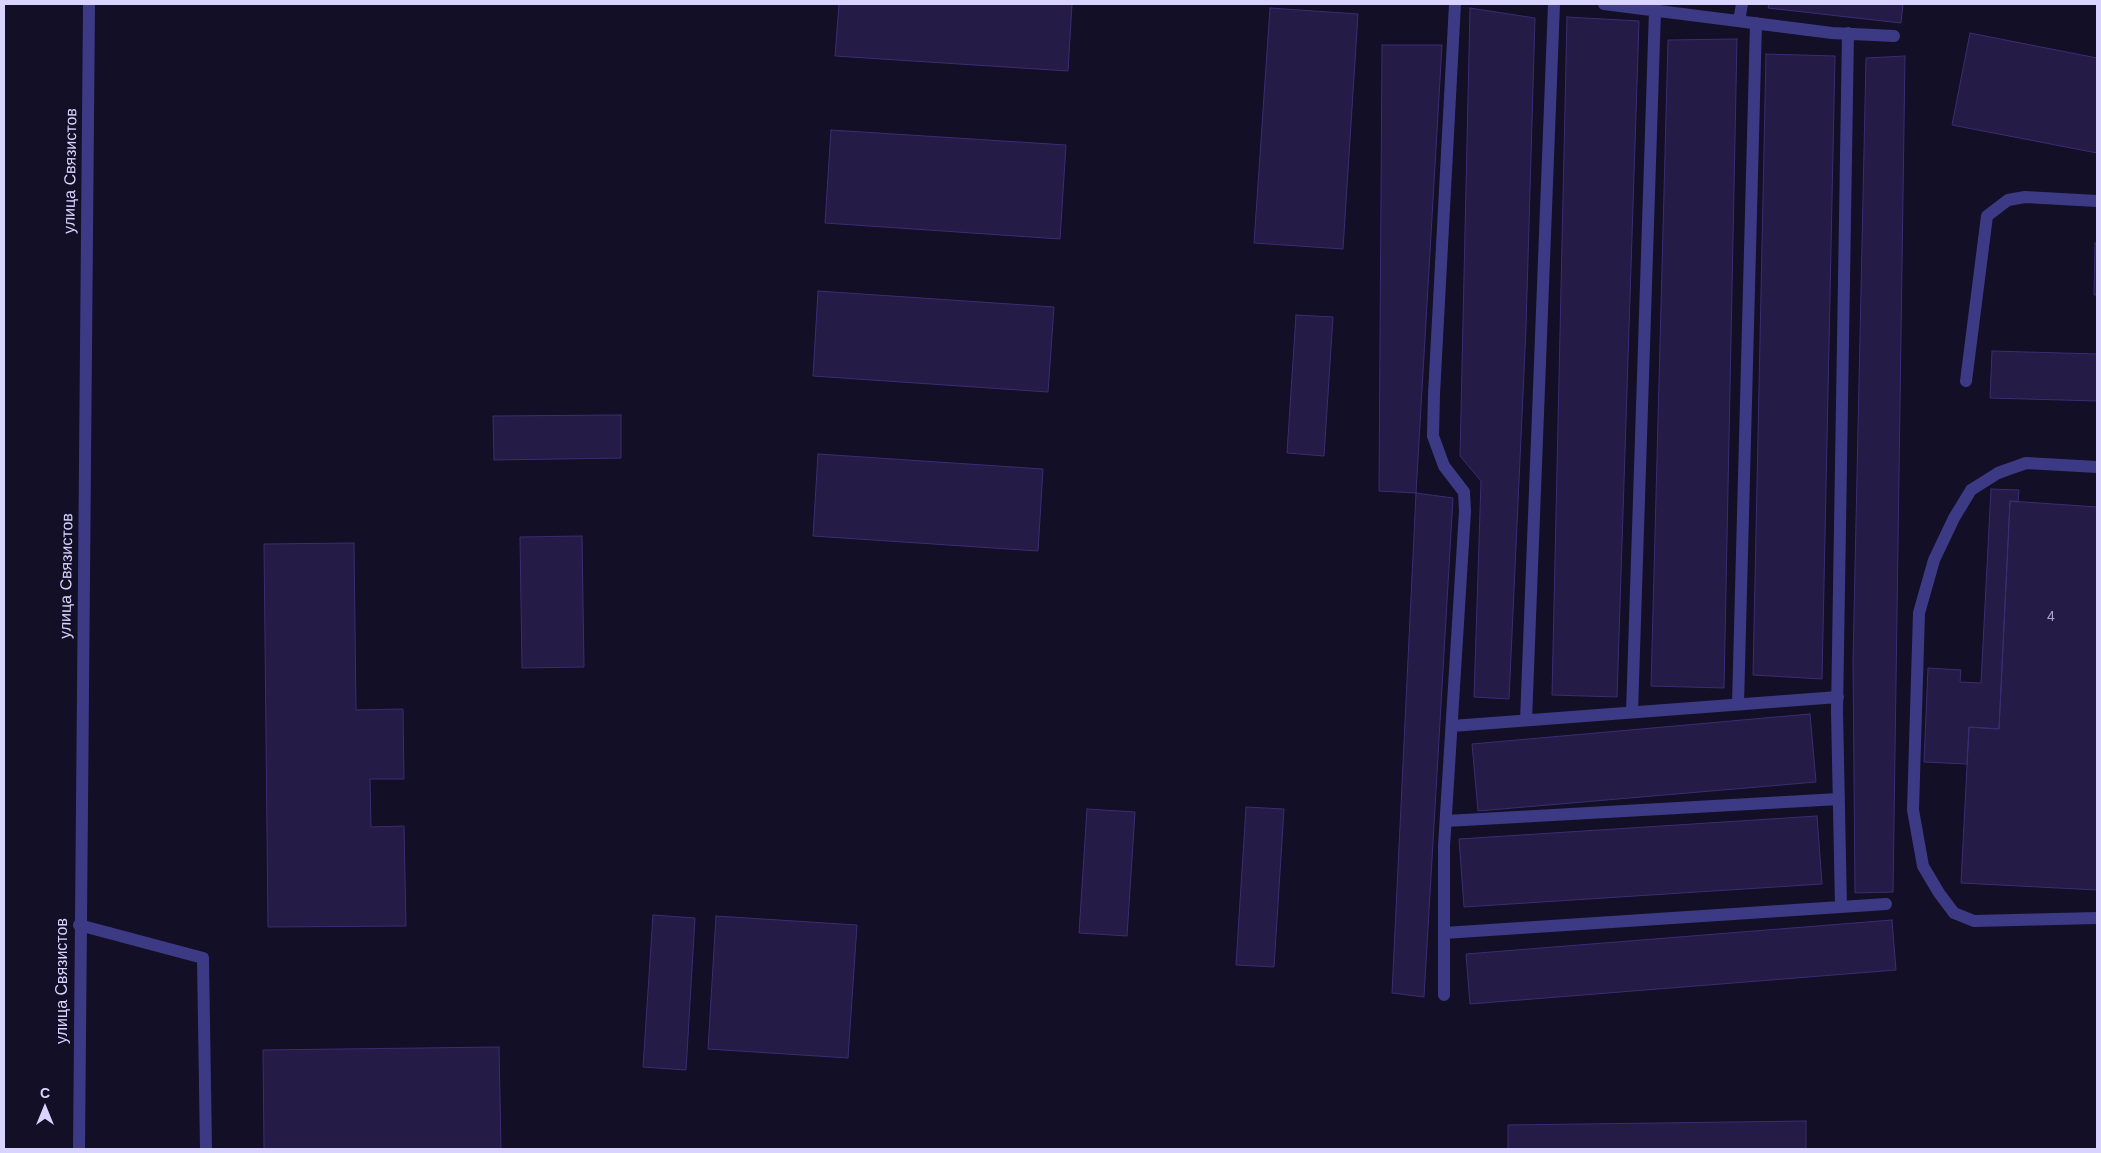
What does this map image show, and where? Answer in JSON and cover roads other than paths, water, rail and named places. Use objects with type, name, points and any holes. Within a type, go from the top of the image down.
[{"type":"street","name":"улица Связистов","points":[[78,1149],[89,4]]},
{"type":"street","points":[[1444,995],[1446,821],[1465,521],[1464,492],[1444,466],[1433,436],[1455,4]]},
{"type":"street","points":[[1526,720],[1554,4]]},
{"type":"street","points":[[1604,4],[1756,24],[1894,36]]},
{"type":"street","points":[[1739,21],[1742,4]]},
{"type":"street","points":[[1632,712],[1655,10]]},
{"type":"street","points":[[1738,704],[1756,24]]},
{"type":"street","points":[[1841,907],[1838,696],[1848,33]]},
{"type":"street","points":[[1966,381],[1987,216],[2008,200],[2025,197],[2097,201]]},
{"type":"street","points":[[2097,467],[2026,464],[1998,473],[1971,490],[1954,518],[1934,560],[1919,613],[1913,810],[1923,866],[1939,893],[1954,913],[1974,921],[2097,918]]},
{"type":"street","points":[[1452,726],[1838,696]]},
{"type":"street","points":[[1446,821],[1839,799]]},
{"type":"street","points":[[1444,933],[1886,904]]},
{"type":"street","points":[[79,925],[203,958],[206,1149]]}]
